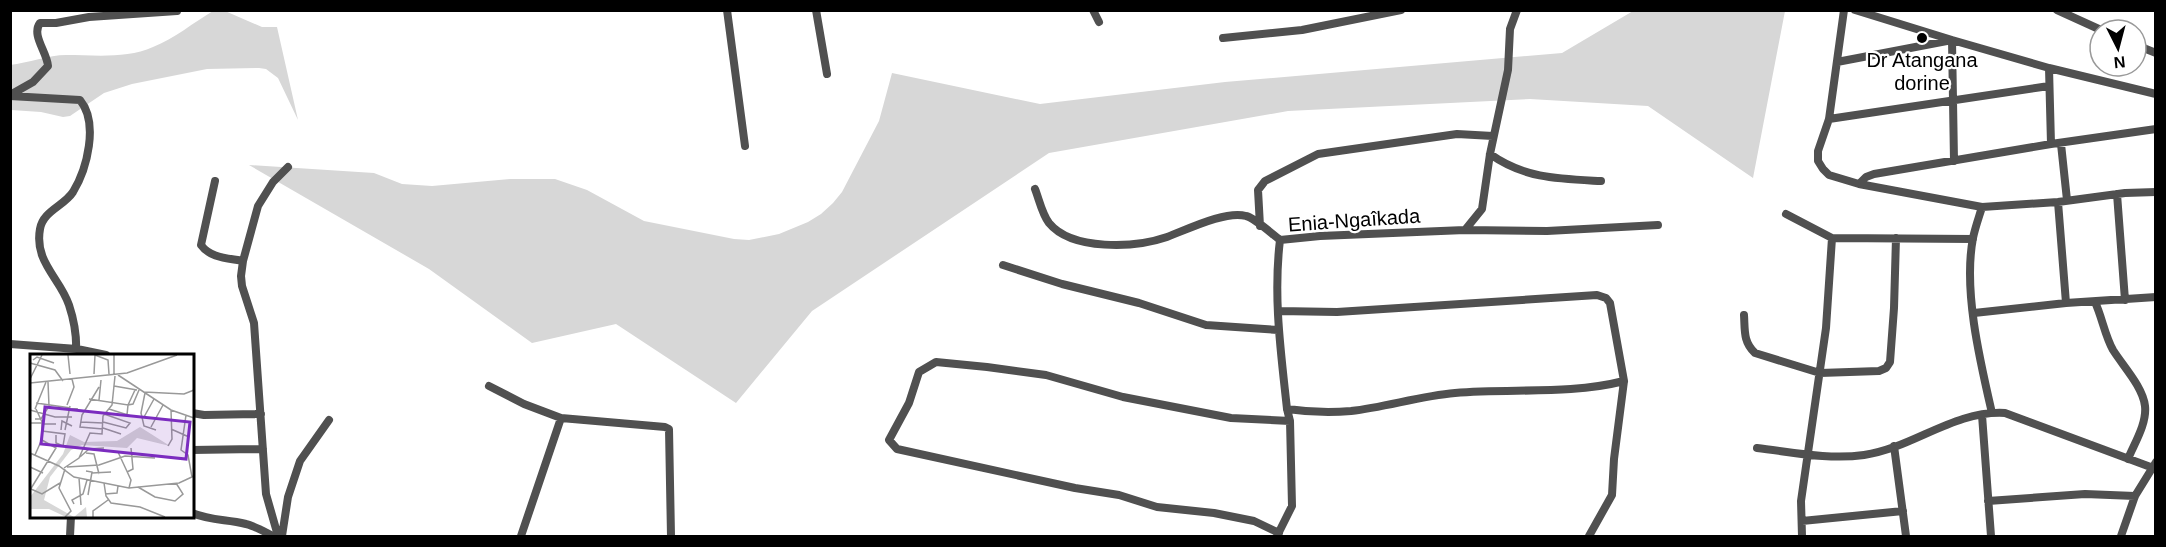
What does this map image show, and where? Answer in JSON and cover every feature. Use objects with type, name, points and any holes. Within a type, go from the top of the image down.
[{"type":"street","points":[[727,10],[746,146]]},
{"type":"street","points":[[816,10],[827,74]]},
{"type":"street","points":[[1093,10],[1099,22]]},
{"type":"street","points":[[1223,38],[1302,30],[1401,10]]},
{"type":"street","points":[[1465,230],[1482,209],[1493,136],[1508,70],[1510,29],[1517,10]]},
{"type":"street","points":[[1844,10],[1829,119],[1818,151],[1818,161],[1829,175],[1859,184],[1982,207],[2156,192]]},
{"type":"street","points":[[1855,10],[2049,68],[2156,94]]},
{"type":"street","points":[[2057,10],[2075,14],[2088,22]]},
{"type":"street","points":[[10,96],[33,82],[48,66],[47,56],[37,32],[40,23],[177,11]]},
{"type":"street","points":[[1837,62],[1952,40]]},
{"type":"street","points":[[1952,40],[1954,161]]},
{"type":"street","points":[[2049,68],[2050,144]]},
{"type":"street","points":[[1829,119],[2049,86]]},
{"type":"street","points":[[10,96],[80,100],[85,106],[90,149],[73,194],[42,220],[39,231],[45,267],[60,287],[69,305],[76,352]]},
{"type":"street","points":[[1859,184],[1866,177],[1874,174],[2050,144],[2156,129]]},
{"type":"street","points":[[1260,226],[1258,190],[1264,181],[1318,154],[1456,134],[1493,136]]},
{"type":"street","points":[[2061,144],[2066,303]]},
{"type":"street","points":[[1490,154],[1506,166],[1531,174],[1557,179],[1601,181]]},
{"type":"street","points":[[280,537],[266,494],[254,323],[242,286],[243,261],[258,206],[288,166]]},
{"type":"street","points":[[215,181],[201,245],[212,255],[243,261]]},
{"type":"street","points":[[1035,189],[1047,221],[1060,234],[1079,241],[1100,245],[1137,243],[1164,238],[1197,224],[1234,215],[1248,216],[1280,240]]},
{"type":"street","points":[[2117,194],[2125,300]]},
{"type":"street","points":[[1982,207],[1973,239],[1970,278],[1985,381],[1992,412]]},
{"type":"street","points":[[1786,214],[1832,238],[1973,239]]},
{"type":"street","name":"Enia-Ngaîkada","points":[[1278,535],[1292,506],[1290,421],[1278,330],[1277,269],[1280,240],[1320,236],[1465,230],[1547,231],[1658,225]]},
{"type":"street","points":[[1802,537],[1802,501],[1826,328],[1832,238]]},
{"type":"street","points":[[1744,315],[1745,336],[1748,346],[1755,352],[1820,373],[1880,371],[1886,368],[1890,362],[1896,238]]},
{"type":"street","points":[[1003,265],[1206,324],[1278,330]]},
{"type":"street","points":[[1279,311],[1337,312],[1597,295],[1606,298],[1610,303],[1624,381],[1612,495],[1589,537]]},
{"type":"street","points":[[1974,313],[2066,303],[2156,297]]},
{"type":"street","points":[[2095,302],[2112,348],[2127,368],[2145,406],[2139,434],[2128,459]]},
{"type":"street","points":[[10,344],[96,354]]},
{"type":"street","points":[[1278,535],[1254,521],[1214,513],[1157,507],[1119,495],[1075,488],[897,449],[889,440],[909,403],[919,372],[936,362],[1046,375],[1123,397],[1231,418],[1290,421]]},
{"type":"street","points":[[1287,409],[1314,413],[1351,411],[1454,393],[1600,387],[1624,381]]},
{"type":"street","points":[[489,386],[524,404],[561,418],[669,429],[671,537]]},
{"type":"street","points":[[1757,447],[1808,455],[1864,455],[1894,447],[1942,425],[1992,412],[2005,413],[2128,459],[2154,466],[2135,496],[2121,537]]},
{"type":"street","points":[[194,413],[261,414]]},
{"type":"street","points":[[1982,415],[1991,537]]},
{"type":"street","points":[[521,537],[561,418]]},
{"type":"street","points":[[280,537],[288,497],[300,461],[328,420]]},
{"type":"street","points":[[1894,447],[1906,537]]},
{"type":"street","points":[[194,450],[263,449]]},
{"type":"street","points":[[1988,501],[2085,494],[2135,496]]},
{"type":"street","points":[[1802,521],[1903,511]]},
{"type":"street","points":[[194,514],[214,521],[233,521],[249,525],[273,537]]},
{"type":"street","points":[[70,537],[71,517]]},
{"type":"shaded area","points":[[213,11],[225,11],[262,27],[277,27],[298,120],[278,78],[266,69],[259,68],[207,69],[132,84],[104,93],[70,116],[11,110],[10,65],[59,55],[110,55],[143,51],[169,40]]},
{"type":"shaded area","points":[[1633,11],[1785,11],[1753,178],[1648,106],[1530,99],[1288,111],[1049,153],[812,311],[736,403],[616,324],[532,343],[429,269],[249,165],[374,173],[402,184],[432,186],[510,179],[555,179],[587,190],[644,221],[749,240],[779,234],[808,222],[833,203],[842,192],[879,121],[892,73],[1040,104],[1225,82],[1562,53]]},
{"type":"place","name":"Dr Atangana dorine","points":[[1922,38]]}]
